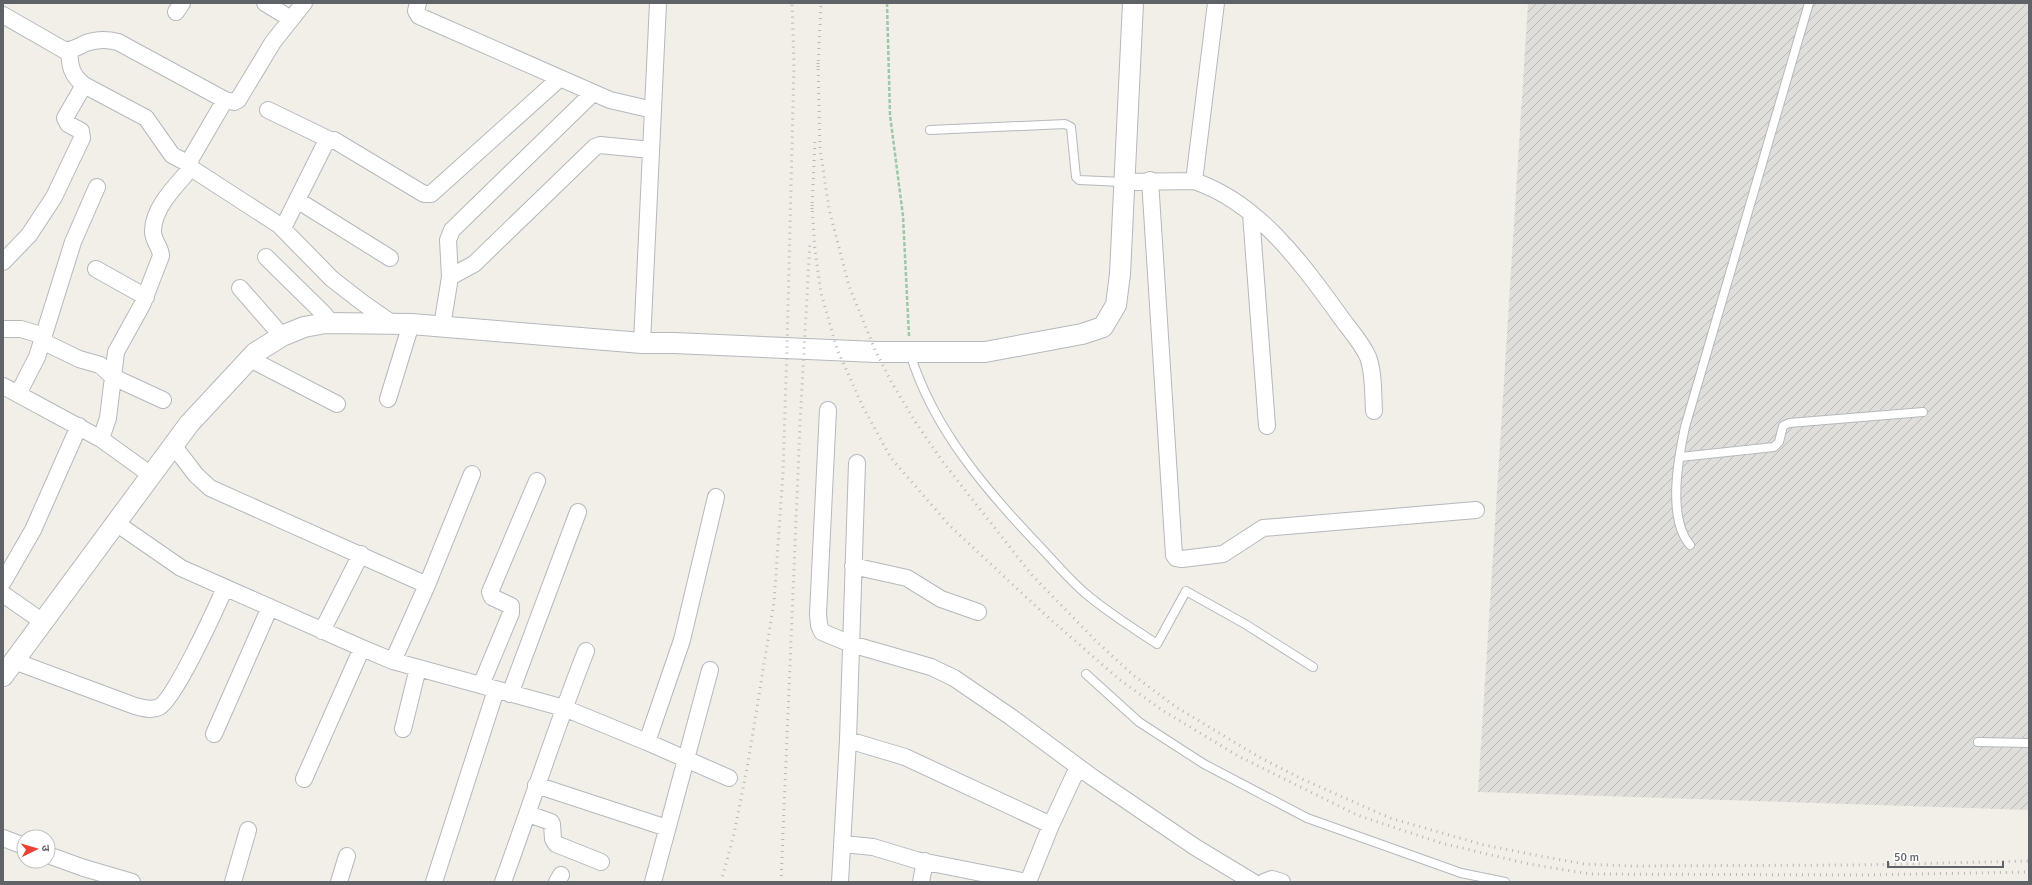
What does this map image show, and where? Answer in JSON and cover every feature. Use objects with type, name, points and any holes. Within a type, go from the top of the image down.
[{"type":"street","points":[[265,3],[291,19]]},
{"type":"street","points":[[3,15],[60,48],[69,51],[101,39],[118,42],[225,100],[234,102],[238,100],[266,51],[304,3]]},
{"type":"street","points":[[418,3],[416,11],[419,16],[559,79],[610,100],[653,110]]},
{"type":"street","points":[[642,343],[658,3]]},
{"type":"street","points":[[225,588],[177,685],[161,707],[150,709],[135,706],[8,669],[189,424],[255,354],[282,336],[304,327],[331,323],[402,324],[642,343],[674,343],[876,352],[985,352],[1082,334],[1103,327],[1116,305],[1120,274],[1123,182],[1129,105],[1133,3]]},
{"type":"street","points":[[1194,181],[1216,3]]},
{"type":"street","points":[[69,51],[73,75],[84,85],[146,118],[172,156],[190,166],[283,228],[332,279],[363,303],[402,324]]},
{"type":"street","points":[[268,110],[330,140],[334,140],[424,194],[431,194],[559,79]]},
{"type":"street","points":[[3,262],[29,235],[61,185],[82,138],[81,131],[68,124],[65,118],[84,85]]},
{"type":"street","points":[[442,326],[450,277],[448,240],[452,230],[593,93]]},
{"type":"street","points":[[101,439],[108,418],[116,352],[146,297],[161,256],[161,252],[154,236],[154,226],[165,199],[190,166],[225,100]]},
{"type":"street","points":[[283,228],[326,142],[330,140]]},
{"type":"street","points":[[450,277],[474,264],[595,147],[600,145],[651,150]]},
{"type":"street","points":[[1123,182],[1150,180],[1194,181],[1205,184],[1251,214],[1286,245],[1363,348],[1370,365],[1374,411]]},
{"type":"street","points":[[1150,180],[1174,555],[1176,558],[1182,559],[1222,554],[1263,528],[1476,510]]},
{"type":"street","points":[[18,394],[31,370],[43,338],[73,242],[97,187]]},
{"type":"street","points":[[297,200],[390,258]]},
{"type":"street","points":[[1251,214],[1267,426]]},
{"type":"street","points":[[266,257],[324,314],[331,323]]},
{"type":"street","points":[[96,268],[146,297]]},
{"type":"street","points":[[240,288],[282,336]]},
{"type":"street","points":[[388,399],[402,324]]},
{"type":"street","points":[[3,329],[21,329],[43,338],[79,359],[100,365],[113,377],[163,400]]},
{"type":"street","points":[[250,359],[337,404]]},
{"type":"street","points":[[3,386],[101,439],[151,475]]},
{"type":"street","points":[[828,410],[819,625],[822,632],[851,644],[931,667],[954,678],[1011,717],[1078,767],[1195,847],[1253,882]]},
{"type":"street","points":[[3,582],[33,530],[79,426]]},
{"type":"street","points":[[173,445],[196,475],[210,488],[361,554],[427,585]]},
{"type":"street","points":[[840,882],[848,740],[853,566],[858,463]]},
{"type":"street","points":[[393,661],[427,585],[472,474]]},
{"type":"street","points":[[481,685],[512,613],[511,606],[492,597],[490,592],[536,481]]},
{"type":"street","points":[[647,742],[682,640],[716,497]]},
{"type":"street","points":[[434,882],[503,692],[578,512]]},
{"type":"street","points":[[116,523],[181,568],[393,661],[564,708],[729,778]]},
{"type":"street","points":[[322,631],[361,554]]},
{"type":"street","points":[[853,566],[907,578],[941,599],[978,612]]},
{"type":"street","points":[[3,594],[43,622]]},
{"type":"street","points":[[214,734],[270,607]]},
{"type":"street","points":[[304,779],[362,648]]},
{"type":"street","points":[[503,882],[528,814],[536,785],[586,651]]},
{"type":"street","points":[[403,729],[418,668]]},
{"type":"street","points":[[653,882],[710,670]]},
{"type":"street","points":[[848,740],[906,757],[1051,825]]},
{"type":"street","points":[[843,844],[873,847],[924,861],[1027,882],[1078,767]]},
{"type":"street","points":[[536,785],[667,828]]},
{"type":"street","points":[[528,814],[551,822],[553,839],[556,844],[601,862]]},
{"type":"street","points":[[233,882],[248,830]]},
{"type":"street","points":[[3,838],[16,843]]},
{"type":"street","points":[[339,882],[347,856]]},
{"type":"street","points":[[56,858],[132,882]]},
{"type":"street","points":[[920,882],[924,861]]},
{"type":"street","points":[[1264,882],[1272,879],[1282,882]]},
{"type":"lane","points":[[1690,545],[1680,528],[1677,515],[1676,498],[1685,427],[1810,3]]},
{"type":"lane","points":[[930,130],[1065,124],[1071,127],[1073,134],[1076,177],[1079,180],[1123,182]]},
{"type":"lane","points":[[909,351],[929,400],[962,456],[1024,530],[1085,593],[1102,607],[1157,644],[1186,591],[1245,624],[1313,667]]},
{"type":"lane","points":[[1680,457],[1774,447],[1779,442],[1782,426],[1789,423],[1923,412]]},
{"type":"lane","points":[[1086,674],[1145,726],[1204,764],[1300,815],[1461,873],[1505,882]]},
{"type":"lane","points":[[1978,742],[2029,743]]},
{"type":"path","points":[[887,3],[890,115],[902,207],[909,351]]},
{"type":"shaded area","points":[[1528,3],[2029,3],[2029,810],[1478,792]]},
{"type":"railway","points":[[721,882],[734,834],[748,763],[774,602],[783,473],[787,348],[794,64],[792,3]]},
{"type":"railway","points":[[818,67],[821,3]]},
{"type":"railway","points":[[818,63],[820,148],[829,209],[849,286],[876,352],[892,383],[916,423],[943,462],[1031,574],[1096,641],[1133,675],[1176,707],[1259,757],[1302,779],[1390,818],[1484,845],[1584,864],[1631,866],[1857,865],[2029,861]]},
{"type":"railway","points":[[812,209],[815,139]]},
{"type":"railway","points":[[812,205],[815,251],[821,293],[837,349],[863,407],[891,458],[949,525],[1041,611],[1120,680],[1162,710],[1238,756],[1357,815],[1441,843],[1529,864],[1590,874],[1863,875],[2029,872]]},
{"type":"railway","points":[[781,882],[800,424],[810,241]]}]
